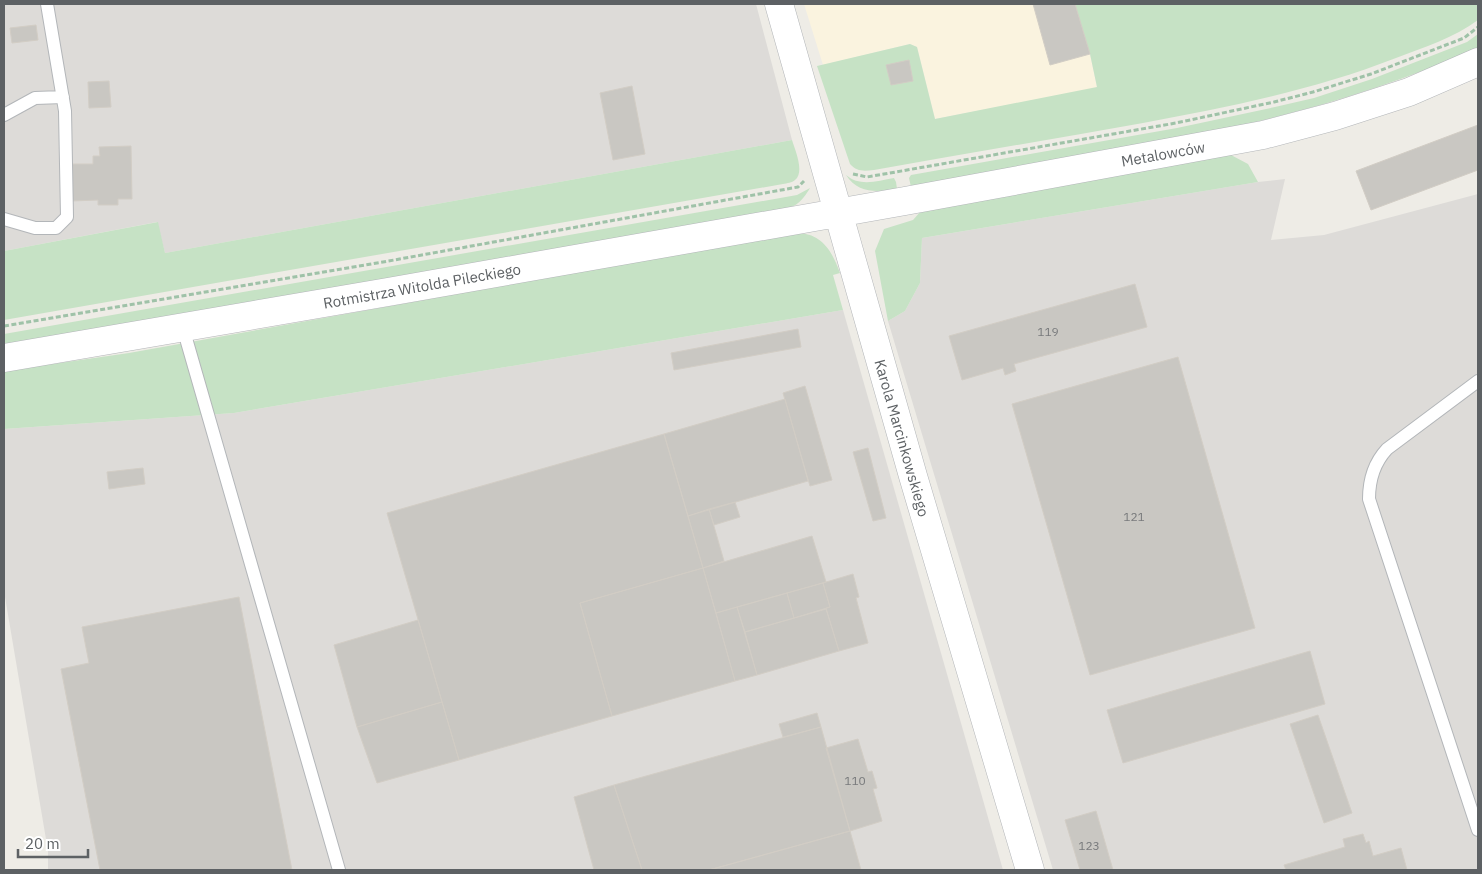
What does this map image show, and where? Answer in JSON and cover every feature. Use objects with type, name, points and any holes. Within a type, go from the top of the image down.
[{"type":"street","name":"Karola Marcinkowskiego","points":[[779,4],[913,476],[1030,870]]},
{"type":"street","name":"Metalowców","points":[[839,212],[1263,135],[1335,116],[1409,92],[1478,62]]},
{"type":"street","name":"Rotmistrza Witolda Pileckiego","points":[[4,358],[839,212]]},
{"type":"lane","points":[[4,219],[35,228],[56,228],[67,217],[65,110],[47,4]]},
{"type":"lane","points":[[4,115],[35,98],[63,97]]},
{"type":"lane","points":[[183,328],[339,870]]},
{"type":"lane","points":[[1478,382],[1387,449],[1378,459],[1369,487],[1369,500],[1478,830]]},
{"type":"path","points":[[850,173],[867,177],[1234,112],[1313,92],[1370,74],[1464,38],[1478,27]]},
{"type":"path","points":[[4,326],[383,262],[798,187],[808,176]]},
{"type":"shaded area","points":[[4,4],[756,4],[792,140],[165,253],[157,222],[4,251]]},
{"type":"shaded area","points":[[804,4],[1075,4],[1090,54],[1097,88],[935,119],[917,47],[910,44],[823,65]]},
{"type":"shaded area","points":[[1285,179],[1271,240],[1324,235],[1478,194],[1478,870],[1053,870],[888,321],[905,311],[920,283],[922,238]]},
{"type":"shaded area","points":[[843,310],[1003,870],[48,870],[48,851],[4,591],[4,429],[234,413]]},
{"type":"green space","points":[[1075,4],[1478,4],[1478,20],[1438,42],[1365,69],[1303,88],[1239,104],[1143,123],[874,170],[858,170],[850,164],[817,66],[910,44],[917,47],[935,119],[1097,87],[1090,54]]},
{"type":"green space","points":[[1478,34],[1478,49],[1389,83],[1328,103],[1235,127],[911,187],[909,178],[911,175],[1177,128],[1314,98],[1372,79],[1467,42]]},
{"type":"green space","points":[[792,140],[799,172],[795,180],[789,183],[4,320],[4,251],[158,222],[165,253]]},
{"type":"green space","points":[[1231,155],[1248,164],[1258,182],[922,238],[920,283],[905,311],[888,321],[875,251],[884,229],[913,220],[921,211]]},
{"type":"green space","points":[[846,175],[851,179],[863,182],[875,182],[894,178],[897,189],[876,191],[862,189],[856,186]]},
{"type":"green space","points":[[810,188],[798,203],[781,212],[4,346],[4,334],[797,195]]},
{"type":"green space","points":[[796,233],[813,236],[825,245],[833,257],[840,273],[833,275],[843,310],[234,413],[4,429],[4,371],[129,353]]},
{"type":"building","points":[[1033,4],[1075,4],[1090,54],[1050,65]]},
{"type":"building","points":[[36,25],[38,40],[12,43],[10,28]]},
{"type":"building","points":[[909,60],[913,81],[891,85],[886,65]]},
{"type":"building","points":[[109,81],[111,107],[89,108],[88,82]]},
{"type":"building","points":[[632,86],[645,154],[613,160],[600,93]]},
{"type":"building","points":[[1478,125],[1478,170],[1371,210],[1356,171]]},
{"type":"building","points":[[131,146],[132,199],[118,199],[118,205],[98,205],[98,200],[71,201],[70,164],[93,164],[93,156],[100,156],[99,147]]},
{"type":"building","points":[[1135,284],[1147,327],[1014,364],[1016,371],[1005,375],[1003,368],[962,380],[949,336]]},
{"type":"building","points":[[798,329],[801,347],[674,370],[671,353]]},
{"type":"building","points":[[1178,357],[1255,628],[1090,675],[1012,404]]},
{"type":"building","points":[[805,386],[832,480],[810,486],[783,393]]},
{"type":"building","points":[[785,399],[808,481],[688,516],[664,434]]},
{"type":"building","points":[[664,434],[703,568],[580,603],[612,716],[459,760],[387,513]]},
{"type":"building","points":[[868,448],[886,518],[873,521],[853,452]]},
{"type":"building","points":[[143,468],[145,484],[109,489],[107,472]]},
{"type":"building","points":[[735,502],[740,517],[714,525],[709,509]]},
{"type":"building","points":[[709,509],[724,561],[703,568],[688,516]]},
{"type":"building","points":[[812,536],[826,582],[716,613],[703,568]]},
{"type":"building","points":[[703,568],[735,681],[612,716],[580,603]]},
{"type":"building","points":[[853,574],[859,597],[856,598],[868,643],[839,651],[826,608],[830,607],[823,583]]},
{"type":"building","points":[[823,583],[830,607],[794,618],[787,593]]},
{"type":"building","points":[[787,593],[794,618],[745,632],[737,607]]},
{"type":"building","points":[[239,597],[292,870],[100,870],[61,669],[89,663],[82,627]]},
{"type":"building","points":[[737,607],[757,675],[735,681],[716,613]]},
{"type":"building","points":[[826,609],[839,651],[757,675],[745,632]]},
{"type":"building","points":[[418,620],[442,702],[357,727],[334,645]]},
{"type":"building","points":[[1310,651],[1325,704],[1123,763],[1107,710]]},
{"type":"building","points":[[442,702],[459,760],[377,783],[357,727]]},
{"type":"building","points":[[817,713],[821,727],[783,737],[779,724]]},
{"type":"building","points":[[1318,715],[1352,813],[1324,823],[1290,724]]},
{"type":"building","points":[[821,727],[850,831],[709,870],[642,870],[614,785]]},
{"type":"building","points":[[858,739],[868,772],[872,771],[877,788],[873,789],[882,821],[850,831],[826,748]]},
{"type":"building","points":[[614,785],[642,870],[594,870],[574,797]]},
{"type":"building","points":[[1096,811],[1113,870],[1080,870],[1065,820]]},
{"type":"building","points":[[850,831],[861,870],[709,870]]},
{"type":"building","points":[[1363,834],[1366,843],[1369,841],[1373,856],[1401,848],[1407,870],[1286,870],[1284,865],[1345,847],[1343,839]]}]
